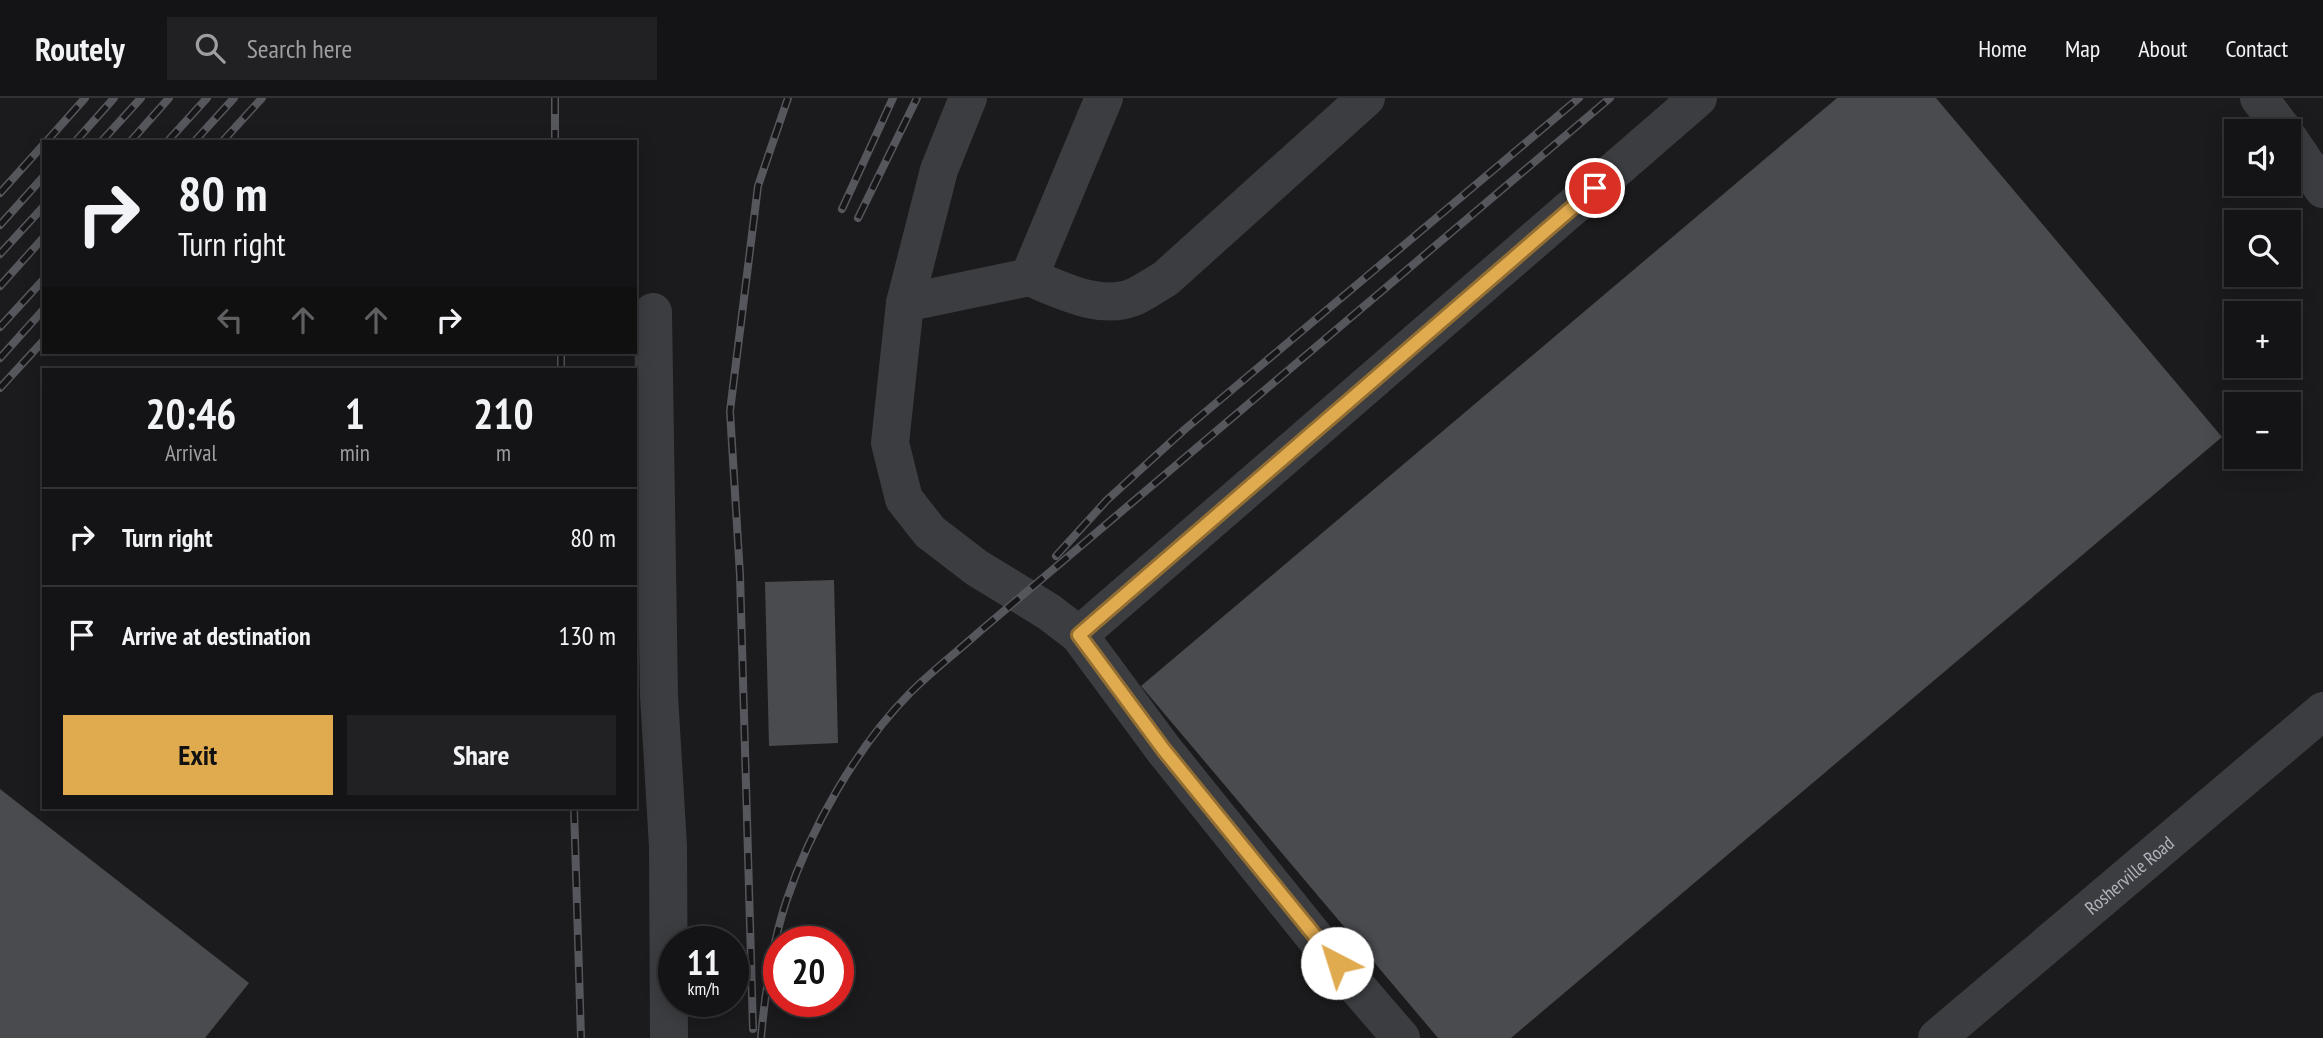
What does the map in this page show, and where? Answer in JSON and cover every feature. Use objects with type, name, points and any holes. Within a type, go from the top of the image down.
[{"type":"street","points":[[968,98],[939,170],[905,303],[890,443],[904,499],[930,532],[977,568],[1049,612],[1079,635],[1181,772],[1401,1038]]},
{"type":"street","points":[[1029,277],[1104,98]]},
{"type":"street","points":[[905,303],[1029,277],[1073,295],[1110,302],[1134,297],[1165,279],[1366,98]]},
{"type":"street","points":[[1079,635],[1698,98]]},
{"type":"street","points":[[2279,117],[2323,189]]},
{"type":"street","points":[[653,312],[659,696],[668,846],[669,1038]]},
{"type":"street","name":"Rosherville Road","points":[[1937,1038],[2323,711]]},
{"type":"building","points":[[1837,98],[1936,98],[2222,437],[1511,1038],[1438,1038],[1141,686]]},
{"type":"building","points":[[834,580],[838,743],[769,746],[765,582]]},
{"type":"building","points":[[0,789],[249,983],[205,1038],[0,1038]]},
{"type":"railway","points":[[48,140],[85,98]]},
{"type":"railway","points":[[77,140],[114,98]]},
{"type":"railway","points":[[103,140],[141,98]]},
{"type":"railway","points":[[132,140],[169,98]]},
{"type":"railway","points":[[169,140],[207,98]]},
{"type":"railway","points":[[196,140],[234,98]]},
{"type":"railway","points":[[224,140],[262,98]]},
{"type":"railway","points":[[555,98],[555,140]]},
{"type":"railway","points":[[753,1029],[740,575],[730,411],[758,186],[788,98]]},
{"type":"railway","points":[[842,209],[893,98]]},
{"type":"railway","points":[[858,218],[917,98]]},
{"type":"railway","points":[[1056,556],[1107,500],[1184,430],[1579,98]]},
{"type":"railway","points":[[761,1038],[773,952],[796,874],[837,790],[872,737],[891,714],[919,684],[979,632],[1610,98]]},
{"type":"railway","points":[[0,193],[42,146]]},
{"type":"railway","points":[[0,225],[42,178]]},
{"type":"railway","points":[[0,254],[42,208]]},
{"type":"railway","points":[[0,286],[42,239]]},
{"type":"railway","points":[[0,327],[42,281]]},
{"type":"railway","points":[[0,358],[42,311]]},
{"type":"railway","points":[[0,388],[42,342]]},
{"type":"railway","points":[[561,354],[561,368]]},
{"type":"railway","points":[[574,809],[581,1038]]},
{"type":"route","points":[[1337,963],[1164,750],[1079,635],[1595,188]]}]
